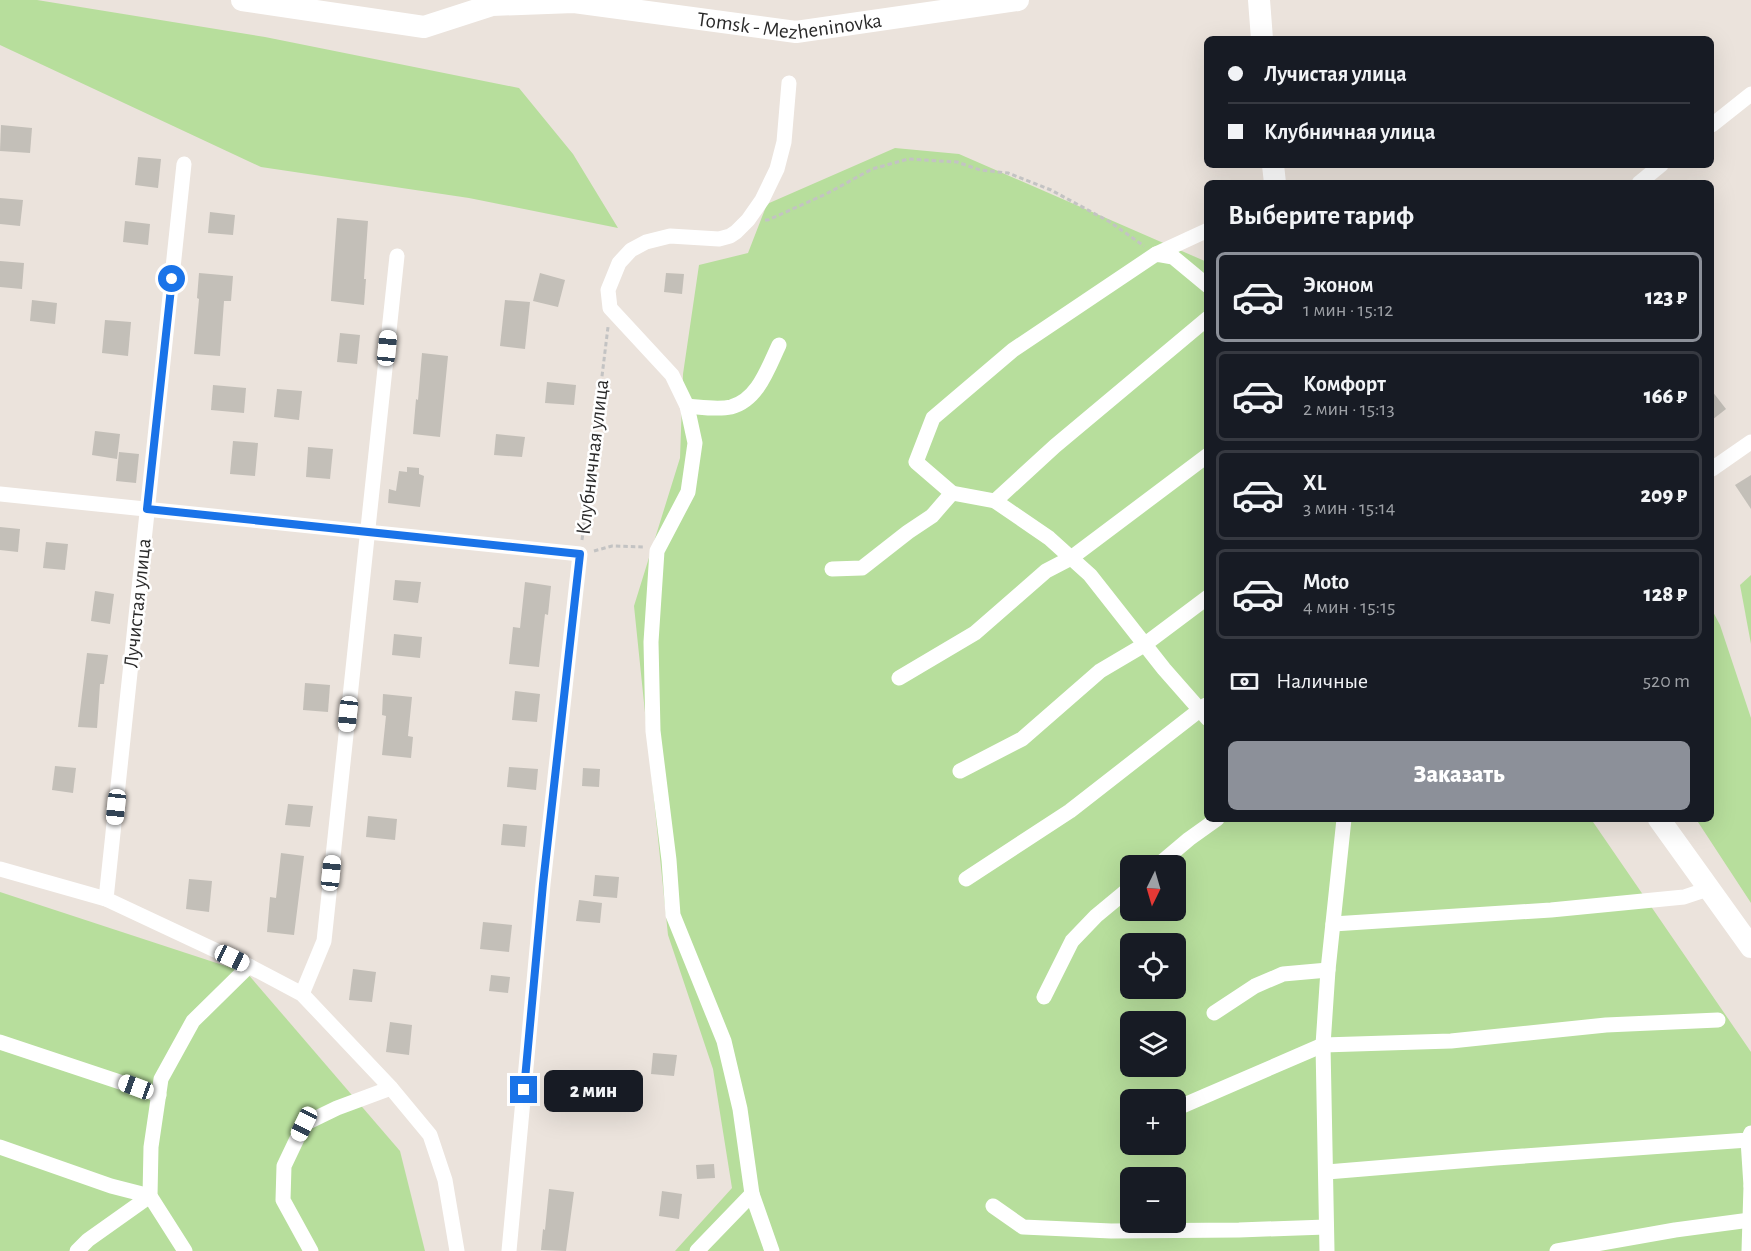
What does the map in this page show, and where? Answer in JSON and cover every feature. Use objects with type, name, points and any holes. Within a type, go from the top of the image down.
[{"type":"street","name":"Tomsk - Mezheninovka","points":[[242,0],[424,27],[492,5],[574,2],[796,32],[1018,0]]},
{"type":"street","points":[[1259,0],[1262,36]]},
{"type":"street","points":[[772,1251],[752,1194],[740,1108],[724,1041],[673,915],[669,860],[653,731],[651,642],[657,551],[688,492],[695,443],[687,406],[672,375],[610,308],[608,290],[619,263],[631,250],[646,242],[670,236],[719,238],[730,236],[748,220],[762,200],[777,169],[784,142],[789,83]]},
{"type":"street","points":[[1714,123],[1751,94]]},
{"type":"street","name":"Лучистая улица","points":[[106,899],[184,164]]},
{"type":"street","points":[[1643,180],[1658,168]]},
{"type":"street","points":[[1204,232],[1156,254],[1013,350],[933,418],[915,462],[952,493],[995,501],[1049,538],[1090,575],[1144,645],[1204,711]]},
{"type":"street","points":[[1156,254],[1173,257],[1204,283]]},
{"type":"street","points":[[302,994],[324,941],[397,256]]},
{"type":"street","points":[[995,501],[1055,446],[1204,321]]},
{"type":"street","points":[[687,406],[730,407],[749,399],[779,345]]},
{"type":"street","points":[[1714,468],[1751,442]]},
{"type":"street","points":[[899,678],[975,633],[1046,572],[1071,558],[1204,458]]},
{"type":"street","points":[[832,569],[862,568],[932,516],[952,493]]},
{"type":"street","points":[[0,494],[580,554]]},
{"type":"street","name":"Клубничная улица","points":[[509,1251],[543,884],[580,554]]},
{"type":"street","points":[[960,771],[1022,739],[1100,671],[1144,645],[1204,600]]},
{"type":"street","points":[[966,879],[1070,811],[1204,713]]},
{"type":"street","points":[[1170,855],[1213,822]]},
{"type":"street","points":[[1328,1251],[1323,1045],[1328,970],[1344,822]]},
{"type":"street","points":[[1661,822],[1751,947]]},
{"type":"street","points":[[1,871],[42,880],[106,899],[249,966],[302,994],[391,1088],[430,1135],[445,1180],[457,1251]]},
{"type":"street","points":[[1333,924],[1551,910],[1684,897],[1708,889]]},
{"type":"street","points":[[1044,997],[1072,941],[1096,916],[1120,896]]},
{"type":"street","points":[[185,1251],[150,1196],[151,1147],[161,1079],[193,1020],[249,966]]},
{"type":"street","points":[[1214,1013],[1255,986],[1283,974],[1328,970]]},
{"type":"street","points":[[1186,1104],[1323,1045],[1451,1041],[1606,1025],[1718,1020]]},
{"type":"street","points":[[0,1042],[159,1095]]},
{"type":"street","points":[[311,1251],[283,1200],[284,1166],[304,1124],[337,1107],[391,1088]]},
{"type":"street","points":[[1327,1172],[1749,1136],[1751,1186],[1749,1251]]},
{"type":"street","points":[[0,1147],[111,1186],[150,1196]]},
{"type":"street","points":[[697,1251],[752,1194]]},
{"type":"street","points":[[77,1251],[88,1240],[150,1196]]},
{"type":"street","points":[[993,1206],[1023,1227],[1122,1231],[1326,1227]]},
{"type":"street","points":[[1557,1251],[1675,1230],[1750,1220]]},
{"type":"path","points":[[748,220],[768,220],[826,194],[872,169],[908,159],[957,162],[980,170],[1008,173],[1051,190],[1110,222],[1156,254]]},
{"type":"path","name":"Клубничная улица","points":[[580,554],[610,308]]},
{"type":"path","points":[[580,554],[612,546],[643,547],[657,551]]},
{"type":"green space","points":[[0,0],[37,0],[265,37],[519,88],[573,154],[618,228],[469,198],[261,167],[0,45]]},
{"type":"green space","points":[[895,148],[959,154],[1204,261],[1204,822],[1593,822],[1751,1052],[1751,1251],[675,1251],[732,1188],[713,1069],[668,935],[634,606],[680,458],[683,374],[699,265],[748,253],[767,204]]},
{"type":"green space","points":[[1751,575],[1751,644],[1740,585]]},
{"type":"green space","points":[[1714,614],[1720,625],[1751,718],[1751,903],[1698,822],[1714,822]]},
{"type":"green space","points":[[0,892],[247,973],[400,1151],[425,1251],[0,1251]]},
{"type":"building","points":[[1,125],[32,128],[30,153],[0,151]]},
{"type":"building","points":[[138,157],[161,159],[158,188],[135,185]]},
{"type":"building","points":[[0,198],[23,200],[20,226],[0,224]]},
{"type":"building","points":[[210,212],[235,215],[233,235],[208,233]]},
{"type":"building","points":[[337,218],[368,221],[364,305],[331,301]]},
{"type":"building","points":[[125,221],[150,224],[148,245],[123,242]]},
{"type":"building","points":[[0,261],[24,263],[22,289],[0,287]]},
{"type":"building","points":[[199,273],[233,276],[231,301],[224,301],[220,356],[194,354]]},
{"type":"building","points":[[540,273],[565,280],[558,307],[533,301]]},
{"type":"building","points":[[666,273],[684,274],[682,294],[664,292]]},
{"type":"building","points":[[32,300],[57,303],[55,324],[30,321]]},
{"type":"building","points":[[505,300],[530,302],[525,349],[500,346]]},
{"type":"building","points":[[105,320],[131,322],[128,356],[102,353]]},
{"type":"building","points":[[340,333],[360,335],[357,364],[337,362]]},
{"type":"building","points":[[422,353],[448,356],[440,437],[413,434]]},
{"type":"building","points":[[547,382],[576,385],[574,405],[545,403]]},
{"type":"building","points":[[213,385],[246,388],[244,413],[211,410]]},
{"type":"building","points":[[277,389],[302,391],[299,420],[274,417]]},
{"type":"building","points":[[1714,394],[1726,409],[1714,418]]},
{"type":"building","points":[[95,431],[120,434],[117,459],[92,455]]},
{"type":"building","points":[[496,434],[525,437],[522,457],[494,455]]},
{"type":"building","points":[[233,441],[258,443],[255,476],[230,474]]},
{"type":"building","points":[[308,447],[333,449],[330,479],[306,477]]},
{"type":"building","points":[[119,452],[139,454],[136,483],[116,481]]},
{"type":"building","points":[[407,467],[419,468],[419,474],[424,476],[420,507],[388,503],[389,489],[396,491],[399,471],[407,472]]},
{"type":"building","points":[[1751,475],[1751,509],[1735,485]]},
{"type":"building","points":[[0,527],[20,529],[18,552],[0,550]]},
{"type":"building","points":[[46,542],[68,544],[65,570],[43,568]]},
{"type":"building","points":[[395,580],[421,582],[418,603],[393,600]]},
{"type":"building","points":[[525,582],[551,586],[548,615],[545,614],[539,667],[509,664],[513,627],[520,628]]},
{"type":"building","points":[[95,591],[114,594],[110,624],[91,621]]},
{"type":"building","points":[[394,634],[422,637],[420,658],[392,655]]},
{"type":"building","points":[[87,653],[108,655],[104,684],[100,684],[97,728],[78,727]]},
{"type":"building","points":[[305,683],[330,685],[328,712],[303,710]]},
{"type":"building","points":[[515,691],[540,694],[537,722],[512,720]]},
{"type":"building","points":[[383,694],[412,697],[408,736],[413,737],[411,758],[382,755],[386,716],[382,715]]},
{"type":"building","points":[[55,766],[76,768],[73,793],[52,790]]},
{"type":"building","points":[[509,767],[538,769],[536,790],[507,787]]},
{"type":"building","points":[[583,768],[600,769],[599,787],[582,786]]},
{"type":"building","points":[[288,804],[313,806],[310,827],[285,825]]},
{"type":"building","points":[[368,816],[397,819],[395,840],[366,837]]},
{"type":"building","points":[[503,824],[527,826],[525,847],[501,845]]},
{"type":"building","points":[[281,853],[304,856],[294,935],[267,932],[270,897],[276,898]]},
{"type":"building","points":[[595,875],[619,877],[617,898],[593,896]]},
{"type":"building","points":[[189,879],[212,881],[209,912],[186,909]]},
{"type":"building","points":[[579,900],[602,903],[600,923],[576,921]]},
{"type":"building","points":[[483,922],[512,925],[509,952],[480,949]]},
{"type":"building","points":[[353,969],[376,972],[372,1002],[349,1000]]},
{"type":"building","points":[[491,975],[510,977],[508,993],[489,991]]},
{"type":"building","points":[[390,1022],[412,1025],[409,1055],[386,1052]]},
{"type":"building","points":[[653,1053],[677,1055],[674,1076],[651,1074]]},
{"type":"building","points":[[714,1164],[715,1178],[697,1179],[696,1165]]},
{"type":"building","points":[[549,1189],[574,1192],[566,1251],[541,1250]]},
{"type":"building","points":[[662,1191],[682,1194],[679,1219],[659,1216]]},
{"type":"route","points":[[172,279],[147,509],[580,554],[543,884],[524,1090]]}]
